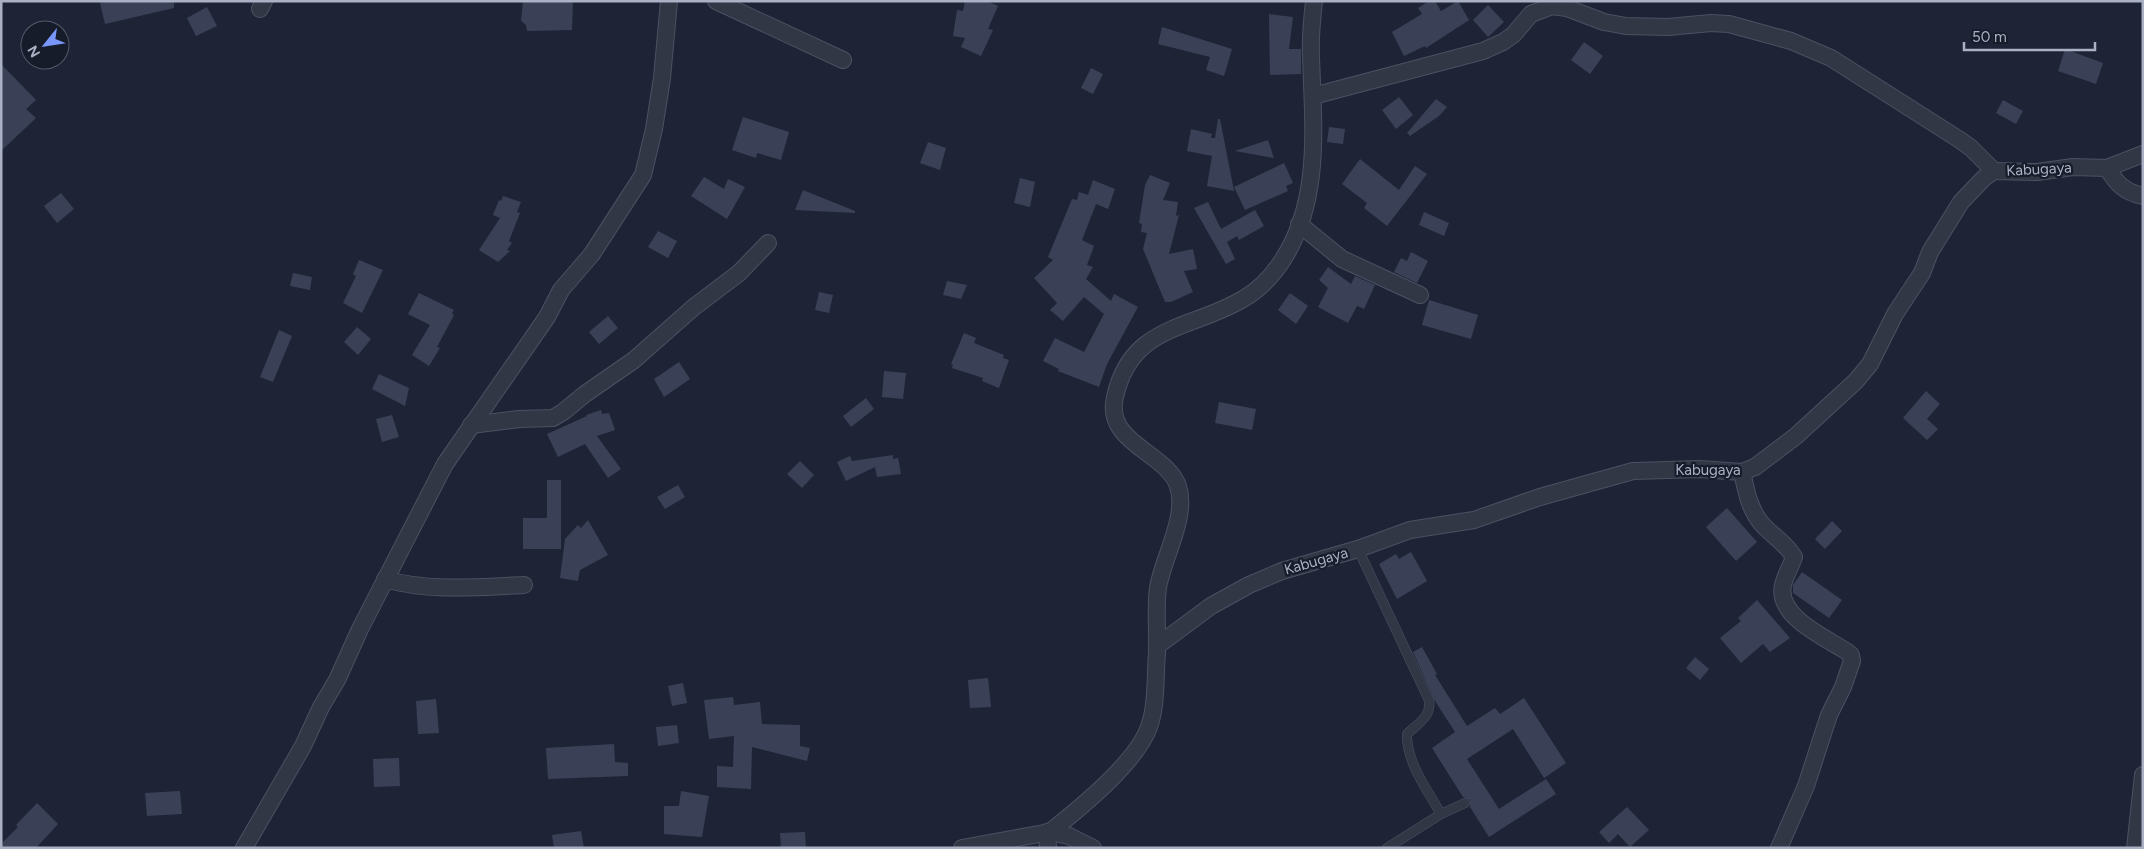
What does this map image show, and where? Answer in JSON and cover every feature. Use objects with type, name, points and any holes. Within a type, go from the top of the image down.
[{"type":"street","points":[[244,848],[303,746],[385,579],[445,464],[547,317],[561,290],[592,254],[643,175],[654,130],[661,86],[669,1]]},
{"type":"street","points":[[716,1],[843,60]]},
{"type":"street","points":[[1049,837],[1130,758],[1142,741],[1149,726],[1154,705],[1157,646],[1156,603],[1159,585],[1180,512],[1180,496],[1177,483],[1164,468],[1121,429],[1114,415],[1114,400],[1118,386],[1126,369],[1144,344],[1160,334],[1230,306],[1245,298],[1261,286],[1283,259],[1307,204],[1311,184],[1313,96],[1311,53],[1314,1]]},
{"type":"street","points":[[1313,96],[1483,51],[1513,35],[1531,14],[1552,6],[1567,8],[1604,22],[1626,26],[1668,27],[1711,23],[1729,24],[1792,41],[1831,58],[1960,140],[1994,171]]},
{"type":"street","name":"Kabugaya","points":[[1157,646],[1211,606],[1249,585],[1282,570],[1358,549],[1410,530],[1474,520],[1540,497],[1633,471],[1700,469],[1742,472],[1755,467],[1772,456],[1856,381],[1870,364],[1895,314],[1922,272],[1930,252],[1961,202],[1984,178],[1994,171],[2037,172],[2073,166],[2107,168],[2143,154]]},
{"type":"street","points":[[2107,168],[2124,191],[2143,196]]},
{"type":"street","points":[[1299,224],[1342,259],[1420,295]]},
{"type":"street","points":[[471,425],[518,419],[553,418],[563,412],[585,394],[634,360],[694,307],[751,263],[768,243]]},
{"type":"street","points":[[1742,472],[1750,506],[1761,523],[1789,549],[1794,557],[1783,585],[1782,599],[1787,609],[1795,618],[1851,655],[1852,661],[1829,715],[1806,786],[1779,848]]},
{"type":"street","points":[[385,579],[399,583],[420,585],[524,585]]},
{"type":"street","points":[[2136,848],[2143,775]]},
{"type":"street","points":[[962,848],[1069,836],[1093,848]]},
{"type":"lane","points":[[1358,549],[1428,700],[1428,712],[1424,719],[1407,734],[1407,739],[1413,762],[1442,814]]},
{"type":"lane","points":[[1387,848],[1442,814],[1465,803]]},
{"type":"building","points":[[107,1],[174,1],[174,8],[105,24],[100,3]]},
{"type":"building","points":[[523,1],[573,1],[572,30],[527,31],[526,25],[521,21]]},
{"type":"building","points":[[965,1],[987,1],[998,6],[988,29],[993,30],[981,56],[961,47],[965,38],[953,36],[957,10],[963,11]]},
{"type":"building","points":[[1429,1],[1435,1],[1441,11],[1458,1],[1469,20],[1426,48],[1425,46],[1404,56],[1392,32],[1422,14],[1418,8]]},
{"type":"building","points":[[1488,5],[1504,22],[1488,37],[1473,20]]},
{"type":"building","points":[[207,7],[217,26],[196,36],[187,18]]},
{"type":"building","points":[[1269,14],[1293,17],[1289,49],[1301,49],[1301,74],[1270,75]]},
{"type":"building","points":[[1162,27],[1232,49],[1224,76],[1206,70],[1210,57],[1158,44]]},
{"type":"building","points":[[1584,42],[1603,56],[1590,74],[1571,60]]},
{"type":"building","points":[[2065,49],[2103,63],[2096,84],[2058,71]]},
{"type":"building","points":[[1,64],[36,100],[26,109],[36,118],[1,151]]},
{"type":"building","points":[[1091,68],[1103,74],[1093,94],[1081,88]]},
{"type":"building","points":[[1399,97],[1413,115],[1396,129],[1382,110]]},
{"type":"building","points":[[1436,99],[1447,107],[1439,116],[1410,136],[1407,133]]},
{"type":"building","points":[[2003,100],[2023,111],[2016,124],[1996,113]]},
{"type":"building","points":[[743,117],[789,132],[781,160],[757,153],[756,158],[732,150]]},
{"type":"building","points":[[1218,119],[1220,119],[1234,191],[1207,186],[1212,156],[1187,151],[1191,129],[1212,134],[1211,138],[1215,138]]},
{"type":"building","points":[[1329,127],[1345,129],[1343,144],[1327,142]]},
{"type":"building","points":[[1268,140],[1274,158],[1235,151]]},
{"type":"building","points":[[928,142],[946,148],[940,170],[920,163]]},
{"type":"building","points":[[1360,159],[1399,190],[1415,166],[1427,174],[1387,226],[1364,208],[1367,203],[1342,184]]},
{"type":"building","points":[[1284,163],[1293,183],[1286,186],[1288,191],[1245,210],[1234,187]]},
{"type":"building","points":[[1150,175],[1170,183],[1163,200],[1178,202],[1176,216],[1179,215],[1169,254],[1193,249],[1197,269],[1184,271],[1193,292],[1171,302],[1165,302],[1143,249],[1147,233],[1141,232],[1142,224],[1139,223],[1145,185]]},
{"type":"building","points":[[704,177],[724,189],[728,179],[745,187],[727,219],[691,196]]},
{"type":"building","points":[[1020,178],[1035,182],[1030,207],[1014,203]]},
{"type":"building","points":[[1093,180],[1115,189],[1108,209],[1096,204],[1082,240],[1094,246],[1087,265],[1093,267],[1086,279],[1111,301],[1114,294],[1138,307],[1107,364],[1099,387],[1058,371],[1059,369],[1043,361],[1055,338],[1084,352],[1104,314],[1084,297],[1063,321],[1050,310],[1057,303],[1034,278],[1053,260],[1048,257],[1072,199],[1077,200],[1079,192],[1088,195]]},
{"type":"building","points":[[803,190],[855,211],[855,213],[795,210]]},
{"type":"building","points":[[61,193],[74,209],[57,223],[44,206]]},
{"type":"building","points":[[503,196],[521,202],[517,212],[520,213],[509,241],[512,243],[507,250],[510,251],[498,262],[479,250],[500,218],[493,215],[499,200],[501,201]]},
{"type":"building","points":[[1208,202],[1221,229],[1255,210],[1264,226],[1239,240],[1237,236],[1227,242],[1235,259],[1226,264],[1194,208]]},
{"type":"building","points":[[1424,212],[1449,223],[1444,236],[1419,225]]},
{"type":"building","points":[[658,231],[677,241],[668,258],[648,247]]},
{"type":"building","points":[[1411,252],[1428,261],[1417,283],[1394,272],[1401,258],[1407,261]]},
{"type":"building","points":[[359,260],[383,270],[362,313],[343,303],[356,276],[353,274]]},
{"type":"building","points":[[1328,267],[1351,284],[1355,276],[1375,285],[1364,309],[1357,306],[1348,323],[1318,307],[1328,288],[1319,280]]},
{"type":"building","points":[[293,273],[312,277],[310,290],[290,286]]},
{"type":"building","points":[[947,281],[967,285],[961,299],[943,295]]},
{"type":"building","points":[[819,292],[833,295],[829,313],[815,310]]},
{"type":"building","points":[[419,293],[454,310],[452,313],[454,315],[437,347],[440,348],[429,366],[412,355],[430,325],[408,314]]},
{"type":"building","points":[[1290,293],[1308,306],[1296,324],[1278,310]]},
{"type":"building","points":[[1429,300],[1478,315],[1471,339],[1422,325]]},
{"type":"building","points":[[608,316],[618,328],[599,344],[589,332]]},
{"type":"building","points":[[357,327],[371,339],[358,355],[344,342]]},
{"type":"building","points":[[279,330],[292,336],[273,382],[260,377]]},
{"type":"building","points":[[964,333],[976,338],[974,343],[1004,355],[1003,358],[1009,360],[999,388],[982,381],[983,378],[952,368],[953,365],[951,364]]},
{"type":"building","points":[[679,362],[690,379],[664,397],[654,379]]},
{"type":"building","points":[[884,371],[906,373],[903,399],[882,397]]},
{"type":"building","points":[[379,374],[409,388],[405,406],[372,389]]},
{"type":"building","points":[[1926,391],[1940,404],[1927,419],[1938,429],[1927,440],[1903,418]]},
{"type":"building","points":[[866,398],[874,409],[851,427],[843,416]]},
{"type":"building","points":[[1219,402],[1256,409],[1252,430],[1215,423]]},
{"type":"building","points":[[601,410],[602,414],[609,413],[615,430],[597,436],[621,469],[608,478],[585,444],[558,457],[547,434],[586,415]]},
{"type":"building","points":[[392,415],[399,437],[382,442],[376,419]]},
{"type":"building","points":[[893,455],[893,459],[898,458],[901,474],[877,477],[875,467],[846,481],[837,462],[850,456],[852,461]]},
{"type":"building","points":[[800,461],[814,475],[802,488],[787,474]]},
{"type":"building","points":[[547,480],[561,480],[561,549],[523,549],[523,518],[547,518]]},
{"type":"building","points":[[678,485],[685,497],[665,509],[657,497]]},
{"type":"building","points":[[1727,508],[1757,542],[1736,561],[1706,527]]},
{"type":"building","points":[[588,520],[608,555],[580,570],[578,581],[560,578],[565,539],[578,525],[581,528]]},
{"type":"building","points":[[1832,521],[1842,531],[1825,549],[1815,539]]},
{"type":"building","points":[[1411,552],[1427,581],[1397,599],[1379,564],[1396,554],[1399,559]]},
{"type":"building","points":[[1802,572],[1842,600],[1829,618],[1793,593],[1793,585]]},
{"type":"building","points":[[1757,600],[1790,638],[1770,652],[1763,644],[1741,663],[1720,638],[1741,621],[1738,618]]},
{"type":"building","points":[[1422,647],[1437,674],[1435,675],[1467,726],[1495,708],[1500,714],[1524,698],[1566,763],[1544,778],[1513,729],[1467,759],[1499,809],[1546,779],[1556,794],[1489,837],[1470,807],[1470,800],[1463,797],[1432,748],[1455,732],[1435,701],[1413,652]]},
{"type":"building","points":[[1695,657],[1709,669],[1700,680],[1686,668]]},
{"type":"building","points":[[988,678],[991,707],[970,708],[968,680]]},
{"type":"building","points":[[683,683],[687,703],[672,706],[668,686]]},
{"type":"building","points":[[733,697],[734,705],[760,702],[762,724],[800,725],[800,746],[810,748],[807,761],[752,747],[751,789],[717,787],[717,766],[733,767],[734,736],[709,739],[704,700]]},
{"type":"building","points":[[436,699],[439,733],[418,734],[416,701]]},
{"type":"building","points":[[677,725],[679,743],[658,746],[656,727]]},
{"type":"building","points":[[614,744],[615,762],[628,763],[628,776],[548,779],[546,748]]},
{"type":"building","points":[[399,758],[400,786],[374,787],[373,759]]},
{"type":"building","points":[[180,791],[182,814],[147,816],[145,793]]},
{"type":"building","points":[[681,791],[709,796],[702,837],[664,834],[664,806],[679,806]]},
{"type":"building","points":[[37,803],[58,824],[36,848],[1,848],[1,844],[18,827],[16,825]]},
{"type":"building","points":[[1627,807],[1649,830],[1630,847],[1618,834],[1609,843],[1599,832]]},
{"type":"building","points":[[581,831],[584,848],[554,848],[552,835]]},
{"type":"building","points":[[805,832],[806,848],[781,848],[780,833]]}]
